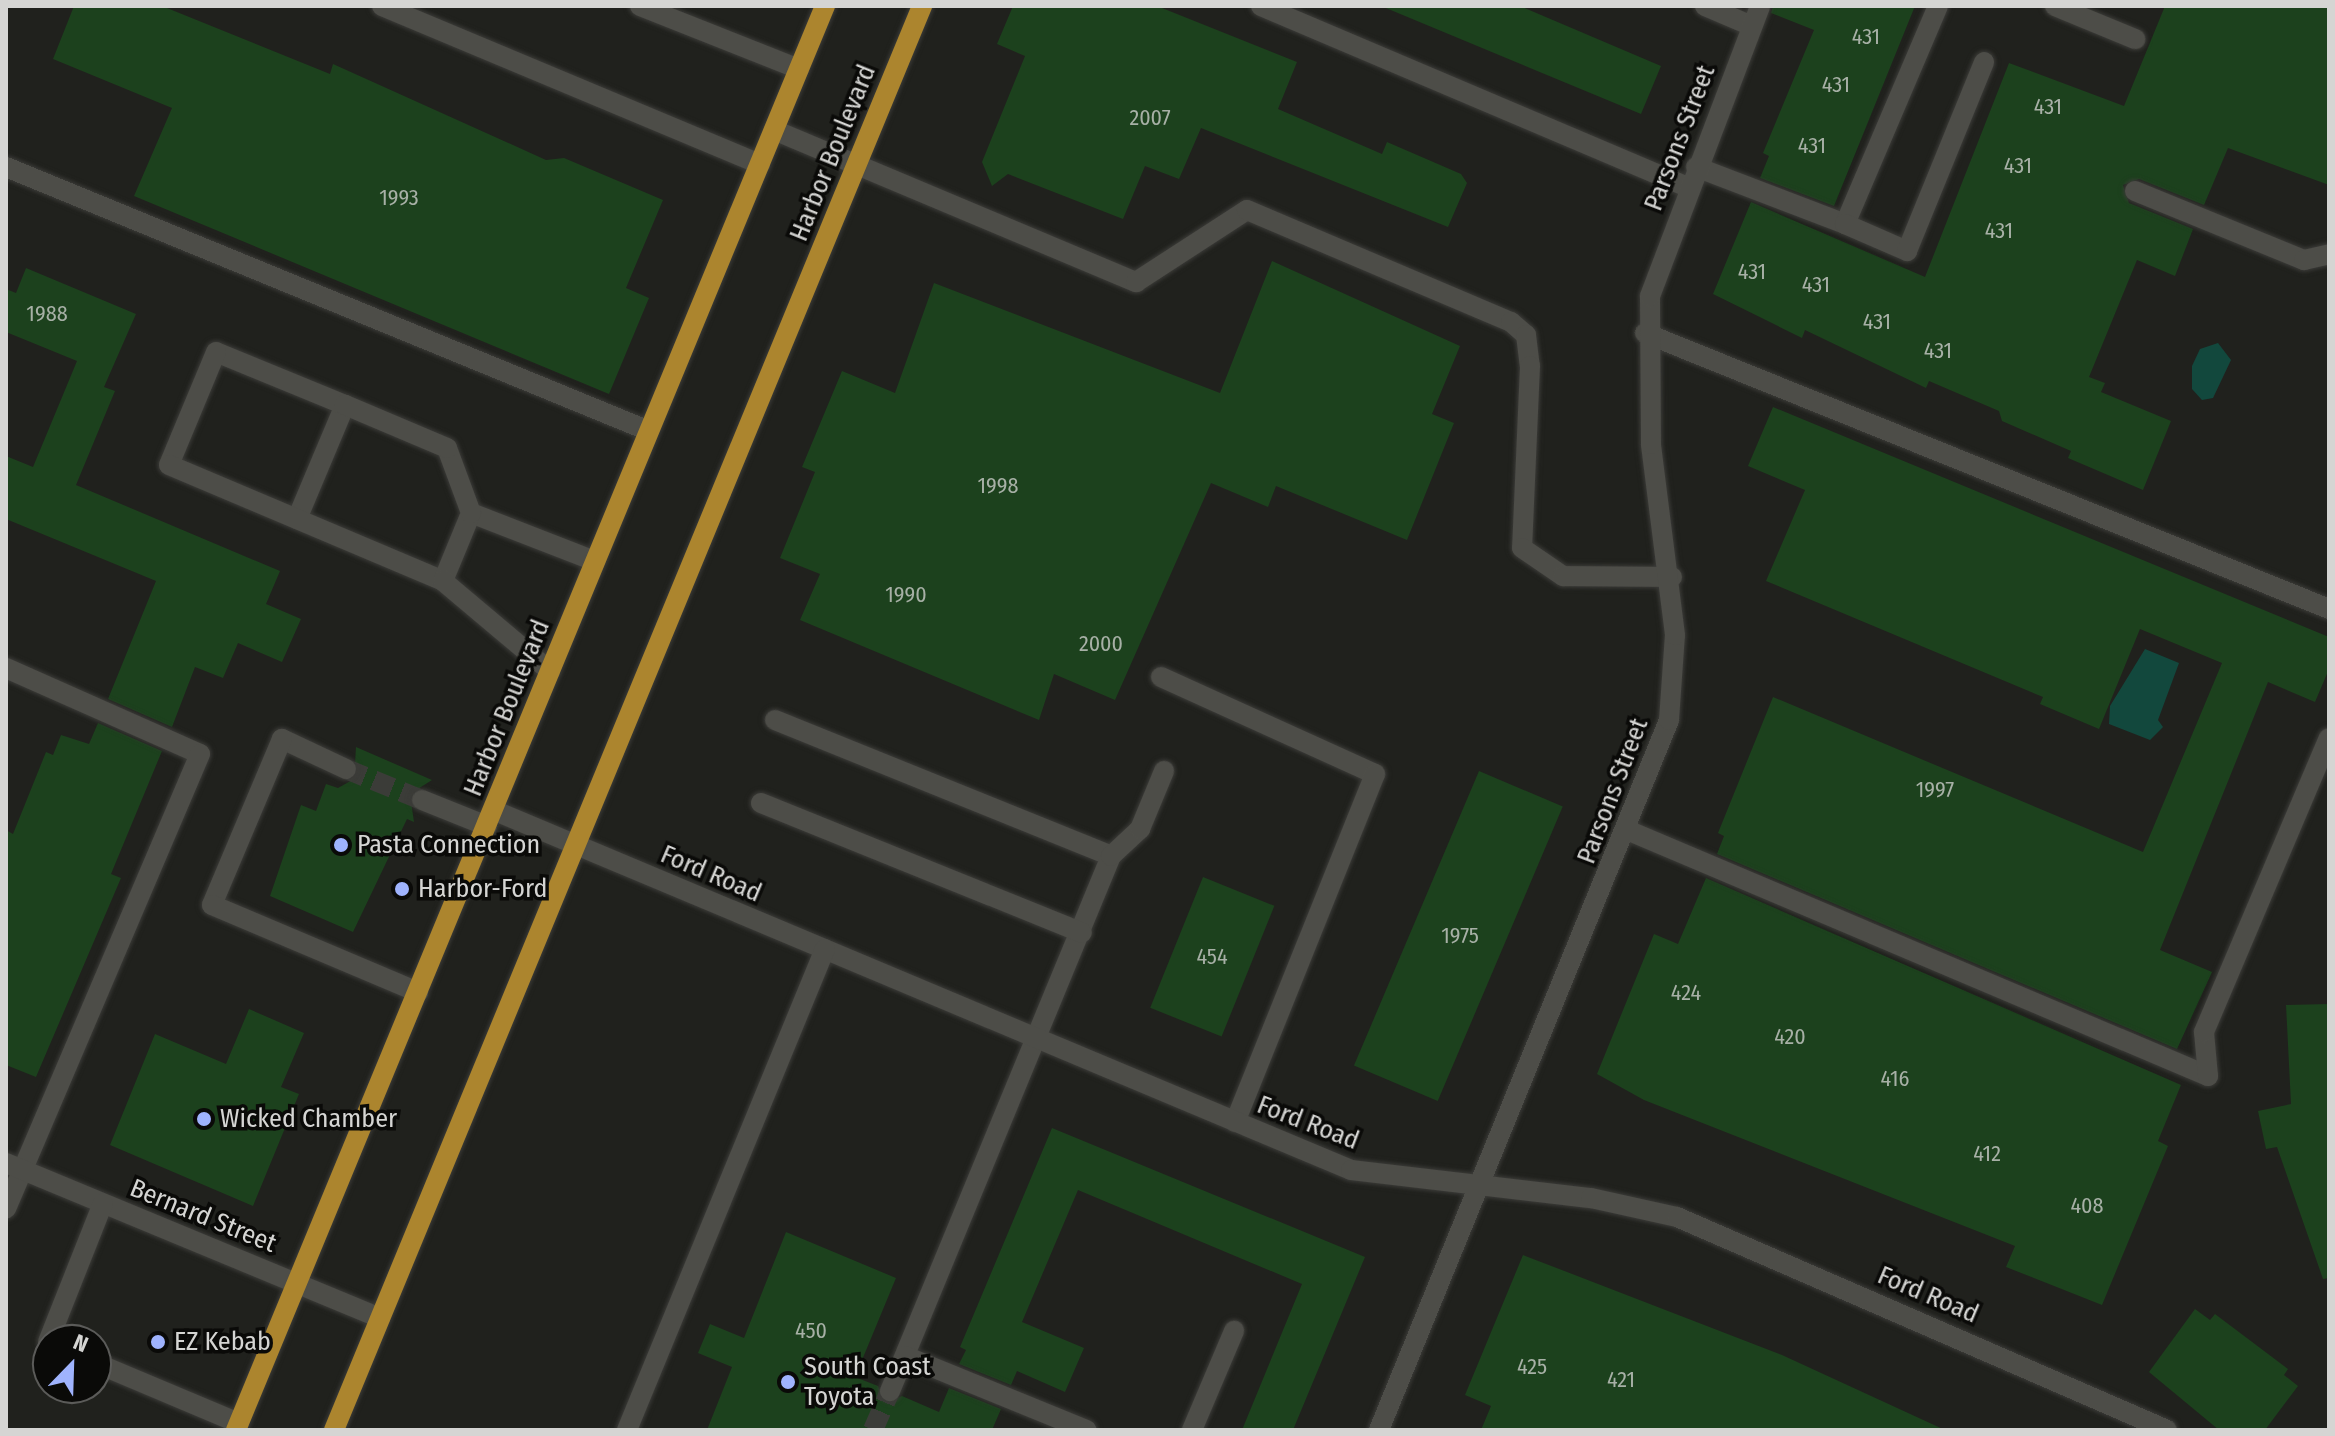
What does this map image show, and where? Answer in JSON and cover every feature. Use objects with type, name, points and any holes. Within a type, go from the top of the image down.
[{"type":"main road","name":"Harbor Boulevard","points":[[238,1426],[825,6]]},
{"type":"main road","name":"Harbor Boulevard","points":[[334,1430],[922,6]]},
{"type":"street","points":[[382,6],[760,164]]},
{"type":"street","points":[[640,6],[799,69]]},
{"type":"street","points":[[1261,6],[1688,187]]},
{"type":"street","points":[[1705,6],[1752,26]]},
{"type":"street","name":"Parsons Street","points":[[1379,1430],[1627,830],[1669,720],[1672,577],[1651,444],[1645,333],[1650,296],[1688,187],[1760,6]]},
{"type":"street","points":[[1845,224],[1938,6]]},
{"type":"street","points":[[2055,6],[2135,39]]},
{"type":"street","points":[[1696,167],[1907,251],[1984,62]]},
{"type":"street","points":[[774,130],[1136,282],[1247,210],[1511,322],[1526,335],[1530,366],[1522,548],[1563,576],[1672,577]]},
{"type":"street","points":[[6,167],[649,431]]},
{"type":"street","points":[[2135,191],[2304,260],[2329,254]]},
{"type":"street","points":[[1645,333],[2329,609]]},
{"type":"street","points":[[443,581],[471,513],[447,448],[216,352],[169,465],[443,581],[550,671]]},
{"type":"street","points":[[297,519],[345,405]]},
{"type":"street","points":[[471,513],[595,561]]},
{"type":"street","points":[[6,668],[200,754],[14,1166],[6,1208]]},
{"type":"street","points":[[1161,677],[1375,774],[1235,1122]]},
{"type":"street","points":[[775,720],[1111,856]]},
{"type":"street","points":[[1627,830],[2208,1076],[2204,1032],[2329,738]]},
{"type":"street","points":[[346,769],[282,739],[212,905],[418,992]]},
{"type":"street","points":[[890,1391],[1040,1042],[1111,856],[1140,829],[1164,771]]},
{"type":"street","name":"Ford Road","points":[[422,800],[576,845],[1351,1170],[1480,1188],[1591,1198],[1677,1217],[2167,1430]]},
{"type":"street","points":[[761,803],[1082,933]]},
{"type":"street","points":[[627,1430],[825,949]]},
{"type":"street","name":"Bernard Street","points":[[14,1166],[380,1318]]},
{"type":"street","points":[[54,1324],[103,1203]]},
{"type":"street","points":[[1192,1430],[1234,1331]]},
{"type":"street","points":[[905,1356],[1086,1430]]},
{"type":"street","points":[[112,1370],[238,1426]]},
{"type":"shaded area","points":[[2218,343],[2231,360],[2213,398],[2202,400],[2192,389],[2192,366],[2200,349]]},
{"type":"shaded area","points":[[2145,649],[2179,663],[2158,720],[2163,727],[2150,740],[2109,724],[2110,706]]},
{"type":"building","points":[[74,6],[162,6],[330,74],[333,64],[546,160],[564,158],[663,200],[626,288],[649,298],[609,394],[134,196],[172,108],[53,59]]},
{"type":"building","points":[[1013,6],[1157,6],[1297,62],[1278,109],[1382,154],[1387,142],[1461,174],[1467,183],[1448,227],[1201,128],[1179,179],[1145,166],[1123,219],[1008,174],[992,186],[982,162],[1025,56],[997,44]]},
{"type":"building","points":[[1381,6],[1520,6],[1661,66],[1641,114]]},
{"type":"building","points":[[1773,6],[1915,6],[1834,206],[1760,178],[1769,156],[1763,153],[1814,30],[1771,13]]},
{"type":"building","points":[[2165,6],[2329,6],[2329,185],[2228,148],[2204,205],[2139,179],[2123,185],[2129,203],[2193,229],[2175,276],[2137,260],[2089,377],[2105,383],[2101,392],[2171,421],[2143,490],[2068,458],[2071,451],[2002,421],[1999,411],[1929,381],[1926,388],[1805,330],[1802,338],[1713,294],[1751,202],[1925,277],[2009,63],[2124,106]]},
{"type":"building","points":[[1272,261],[1460,346],[1432,414],[1454,423],[1407,540],[1276,486],[1268,507],[1211,483],[1115,700],[1054,674],[1039,720],[800,620],[820,574],[780,558],[815,472],[802,467],[842,371],[895,393],[934,283],[1220,393]]},
{"type":"building","points":[[26,268],[136,314],[104,387],[115,391],[76,485],[280,571],[266,604],[301,619],[282,662],[238,643],[223,678],[195,667],[172,727],[108,699],[156,581],[6,519],[6,456],[33,467],[77,361],[6,332],[6,289],[16,293]]},
{"type":"building","points":[[1773,407],[2329,637],[2329,669],[2315,702],[2268,682],[2160,950],[2212,972],[2177,1049],[1717,854],[1724,836],[1718,833],[1773,697],[2143,852],[2222,663],[2140,629],[2099,729],[2040,704],[2043,697],[1766,581],[1805,490],[1748,466]]},
{"type":"building","points":[[98,723],[162,751],[111,874],[121,878],[36,1077],[6,1065],[6,830],[13,834],[46,752],[53,755],[61,735],[89,744]]},
{"type":"building","name":"Pasta Connection","points":[[356,747],[432,780],[410,794],[414,822],[407,819],[353,932],[270,896],[301,805],[316,811],[326,784],[338,788],[354,779]]},
{"type":"building","points":[[1479,771],[1563,807],[1438,1101],[1354,1066]]},
{"type":"building","points":[[1203,877],[1274,906],[1222,1037],[1150,1008]]},
{"type":"building","points":[[1706,878],[2181,1085],[2158,1141],[2168,1146],[2102,1305],[2006,1267],[2015,1246],[1644,1100],[1597,1074],[1654,934],[1678,944]]},
{"type":"building","points":[[2329,1004],[2329,1278],[2323,1279],[2277,1147],[2266,1149],[2258,1111],[2291,1104],[2286,1005]]},
{"type":"building","name":"Wicked Chamber","points":[[249,1009],[304,1033],[281,1087],[299,1094],[253,1206],[110,1145],[155,1034],[226,1064]]},
{"type":"building","points":[[1052,1128],[1365,1257],[1293,1430],[1242,1430],[1302,1284],[1078,1190],[1022,1322],[1084,1348],[1065,1392],[1017,1371],[1011,1385],[959,1364],[966,1350],[960,1347]]},
{"type":"building","points":[[786,1232],[896,1278],[855,1377],[878,1386],[886,1403],[902,1396],[939,1412],[949,1388],[1001,1409],[992,1430],[707,1430],[732,1367],[698,1353],[710,1324],[744,1338]]},
{"type":"building","points":[[1523,1255],[1782,1355],[1945,1430],[1481,1430],[1491,1406],[1465,1395]]},
{"type":"building","points":[[2195,1309],[2210,1320],[2215,1314],[2288,1369],[2284,1375],[2298,1386],[2265,1430],[2219,1430],[2149,1372]]},
{"type":"tunnel","points":[[346,769],[422,800]]},
{"type":"tunnel","points":[[873,1430],[890,1391]]},
{"type":"place","name":"Pasta Connection","points":[[341,845]]},
{"type":"place","name":"Harbor-Ford","points":[[402,889]]},
{"type":"place","name":"Wicked Chamber","points":[[204,1119]]},
{"type":"place","name":"EZ Kebab","points":[[158,1342]]},
{"type":"place","name":"South Coast Toyota","points":[[788,1382]]}]
